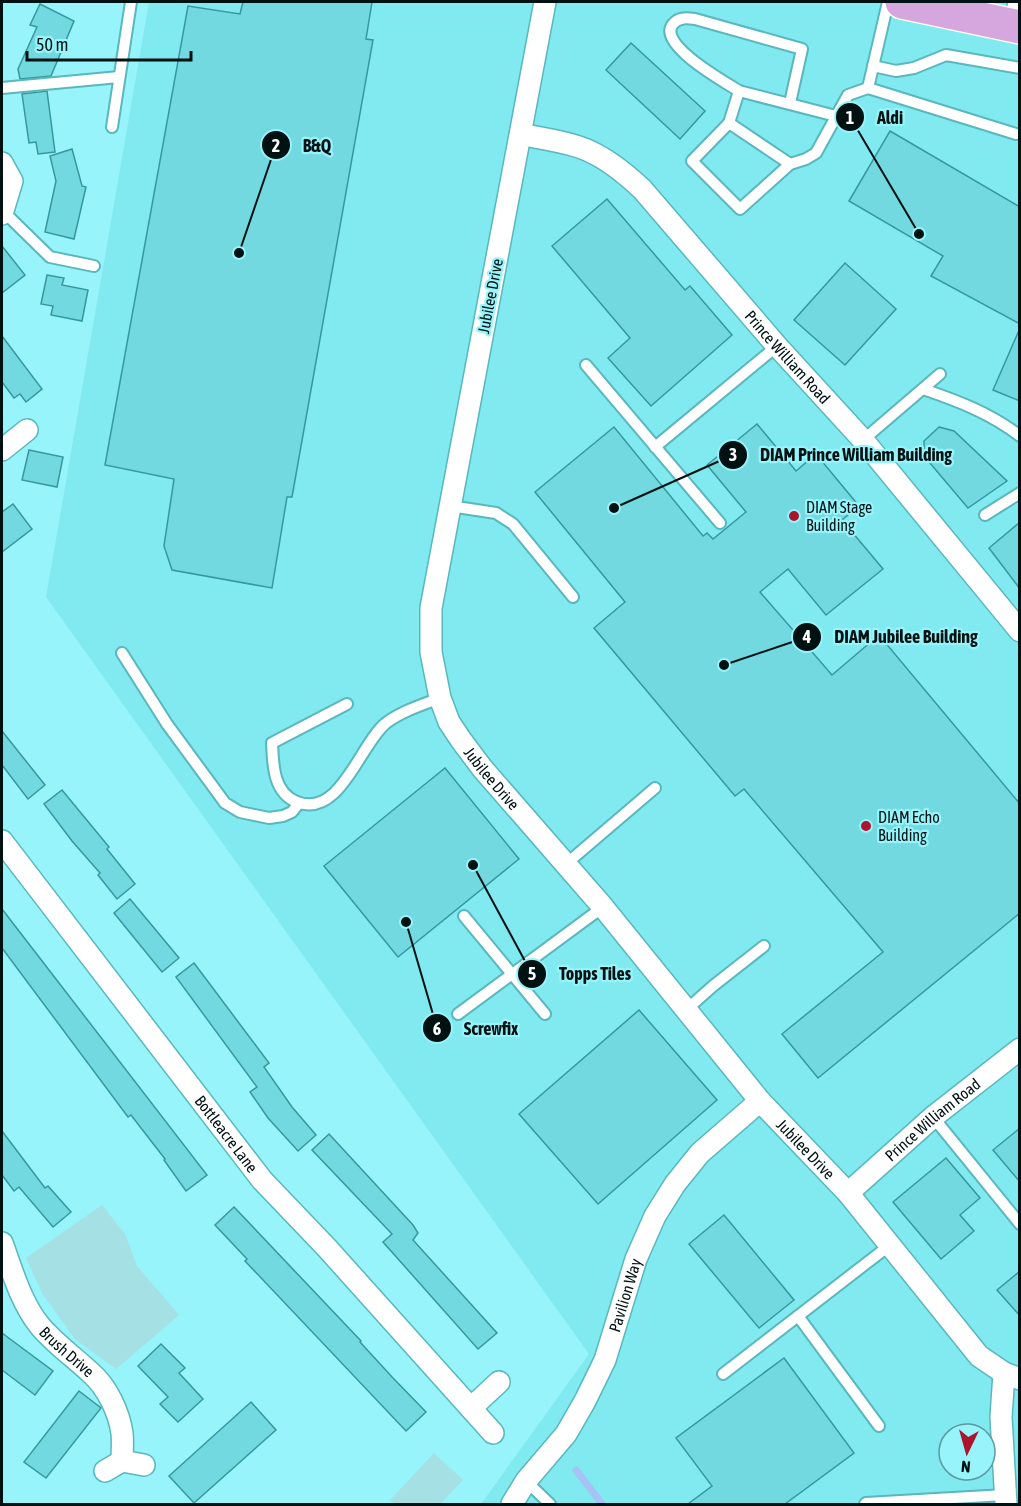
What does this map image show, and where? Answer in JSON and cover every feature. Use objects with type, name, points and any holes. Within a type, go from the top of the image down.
[{"type":"main road","points":[[902,2],[1017,18]]},
{"type":"street","name":"Jubilee Drive","points":[[545,2],[431,608],[431,652],[440,698],[449,722],[482,768],[603,907],[760,1101],[848,1193],[979,1356],[1012,1376]]},
{"type":"street","name":"Prince William Road","points":[[521,134],[576,146],[596,154],[628,176],[642,189],[777,346],[863,440],[1020,631]]},
{"type":"street","points":[[2,163],[12,181],[2,213]]},
{"type":"street","name":"Bottleacre Lane","points":[[2,841],[262,1180],[327,1248],[494,1433]]},
{"type":"street","name":"Prince William Road","points":[[848,1193],[933,1117],[1020,1049]]},
{"type":"street","name":"Pavilion Way","points":[[512,1504],[526,1481],[566,1434],[605,1360],[636,1259],[655,1216],[675,1184],[700,1153],[760,1101]]},
{"type":"street","name":"Brush Drive","points":[[2,1243],[22,1297],[39,1324],[62,1348],[93,1374],[116,1412],[122,1434],[113,1466],[144,1465]]},
{"type":"street","points":[[1006,1500],[1001,1417],[1012,1376]]},
{"type":"street","points":[[471,1408],[499,1382]]},
{"type":"lane","points":[[112,127],[131,2]]},
{"type":"lane","points":[[868,88],[888,2]]},
{"type":"lane","points":[[790,104],[802,49],[695,19],[680,19],[672,25],[671,39],[699,66],[739,91],[836,116]]},
{"type":"lane","points":[[873,66],[896,71],[905,70],[946,55],[1020,68]]},
{"type":"lane","points":[[2,88],[119,78]]},
{"type":"lane","points":[[739,91],[729,123],[692,161],[740,209],[790,164],[816,153],[848,95],[868,88],[1016,134]]},
{"type":"lane","points":[[729,123],[790,164]]},
{"type":"lane","points":[[2,213],[50,257],[94,266]]},
{"type":"lane","points":[[655,447],[777,346]]},
{"type":"lane","points":[[586,365],[720,523]]},
{"type":"lane","points":[[863,440],[940,374]]},
{"type":"lane","points":[[923,389],[975,407],[1020,436]]},
{"type":"lane","points":[[985,515],[1020,493]]},
{"type":"lane","points":[[450,506],[496,513],[513,524],[573,597]]},
{"type":"lane","points":[[122,653],[167,724],[225,803],[240,812],[268,818],[292,812],[298,803]]},
{"type":"lane","points":[[347,704],[272,743],[276,780],[286,796],[298,803],[316,804],[333,795],[386,723],[409,710],[440,698]]},
{"type":"lane","points":[[566,864],[655,788]]},
{"type":"lane","points":[[458,1014],[603,907]]},
{"type":"lane","points":[[464,916],[544,1014]]},
{"type":"lane","points":[[686,1010],[764,946]]},
{"type":"lane","points":[[933,1117],[1020,1224]]},
{"type":"lane","points":[[723,1374],[890,1245]]},
{"type":"lane","points":[[798,1316],[879,1426]]},
{"type":"lane","points":[[526,1481],[550,1504]]},
{"type":"lane","points":[[866,1504],[1006,1500]]},
{"type":"shaded area","points":[[149,2],[1019,2],[1019,1504],[481,1504],[589,1354],[46,597]]},
{"type":"shaded area","points":[[102,1205],[125,1234],[137,1266],[179,1315],[116,1369],[75,1339],[42,1293],[26,1258]]},
{"type":"shaded area","points":[[434,1453],[463,1480],[440,1504],[394,1504],[390,1500]]},
{"type":"building","points":[[243,2],[372,2],[366,39],[373,40],[292,497],[287,497],[272,588],[172,570],[164,546],[174,479],[105,465],[188,6],[240,14]]},
{"type":"building","points":[[40,4],[74,21],[51,76],[20,79],[18,69],[37,27],[30,25]]},
{"type":"building","points":[[631,43],[705,111],[680,139],[606,70]]},
{"type":"building","points":[[47,91],[55,152],[38,154],[36,142],[29,143],[22,94]]},
{"type":"building","points":[[890,131],[1020,207],[1020,324],[931,276],[943,256],[849,201]]},
{"type":"building","points":[[72,149],[82,186],[86,187],[74,239],[45,232],[56,181],[50,156]]},
{"type":"building","points":[[607,199],[685,290],[690,286],[732,335],[651,406],[608,358],[630,338],[552,246]]},
{"type":"building","points":[[2,246],[25,275],[2,293]]},
{"type":"building","points":[[845,263],[896,309],[845,365],[794,320]]},
{"type":"building","points":[[47,275],[64,278],[62,285],[88,290],[82,321],[51,315],[53,306],[41,304]]},
{"type":"building","points":[[1020,328],[1020,401],[993,390]]},
{"type":"building","points":[[2,336],[42,389],[26,402],[20,394],[14,398],[2,382]]},
{"type":"building","points":[[757,424],[796,471],[816,454],[859,506],[842,520],[883,569],[826,615],[788,569],[760,592],[832,675],[879,635],[1020,804],[1020,913],[818,1078],[782,1034],[883,952],[744,789],[735,796],[594,628],[625,602],[535,492],[614,427],[703,536],[707,533],[713,539],[746,512],[707,465]]},
{"type":"building","points":[[939,427],[954,431],[1007,481],[968,508],[924,456],[924,441]]},
{"type":"building","points":[[29,450],[63,457],[57,487],[22,480]]},
{"type":"building","points":[[13,504],[32,529],[2,552],[2,512]]},
{"type":"building","points":[[1020,522],[1020,589],[989,548]]},
{"type":"building","points":[[2,731],[45,785],[28,799],[2,765]]},
{"type":"building","points":[[445,768],[519,859],[398,957],[324,866]]},
{"type":"building","points":[[62,790],[109,847],[107,849],[135,884],[117,899],[98,875],[100,873],[44,804]]},
{"type":"building","points":[[130,899],[179,958],[162,972],[114,913]]},
{"type":"building","points":[[2,909],[207,1175],[186,1191],[165,1159],[131,1115],[128,1117],[2,948]]},
{"type":"building","points":[[194,963],[269,1063],[264,1067],[292,1107],[316,1135],[298,1151],[268,1118],[250,1092],[257,1087],[176,977]]},
{"type":"building","points":[[639,1010],[717,1100],[598,1204],[519,1114]]},
{"type":"building","points":[[1020,1128],[1020,1182],[993,1150]]},
{"type":"building","points":[[2,1131],[45,1188],[48,1186],[71,1212],[53,1227],[19,1187],[14,1191],[2,1175]]},
{"type":"building","points":[[329,1134],[413,1225],[418,1233],[413,1240],[497,1333],[478,1349],[383,1242],[392,1234],[312,1150]]},
{"type":"building","points":[[946,1158],[980,1198],[960,1215],[974,1231],[941,1259],[893,1202]]},
{"type":"building","points":[[234,1207],[426,1412],[406,1431],[245,1261],[247,1259],[215,1225]]},
{"type":"building","points":[[724,1215],[794,1300],[759,1328],[689,1244]]},
{"type":"building","points":[[1020,1271],[1020,1316],[997,1290]]},
{"type":"building","points":[[2,1333],[53,1371],[35,1395],[2,1370]]},
{"type":"building","points":[[161,1344],[185,1368],[179,1373],[203,1399],[178,1422],[160,1404],[168,1397],[138,1366]]},
{"type":"building","points":[[784,1358],[854,1453],[785,1504],[688,1504],[712,1486],[676,1438]]},
{"type":"building","points":[[79,1391],[101,1408],[46,1478],[24,1462]]},
{"type":"building","points":[[251,1402],[276,1430],[194,1503],[169,1476]]},
{"type":"waterway","points":[[576,1470],[602,1504]]},
{"type":"place","name":"Aldi","points":[[919,234]]},
{"type":"place","name":"B&Q","points":[[239,253]]},
{"type":"place","name":"DIAM Prince William Building","points":[[614,508]]},
{"type":"place","name":"DIAM Stage Building","points":[[794,516]]},
{"type":"place","name":"DIAM Jubilee Building","points":[[724,665]]},
{"type":"place","name":"DIAM Echo Building","points":[[866,826]]},
{"type":"place","name":"Topps Tiles","points":[[473,865]]},
{"type":"place","name":"Screwfix","points":[[406,922]]}]
